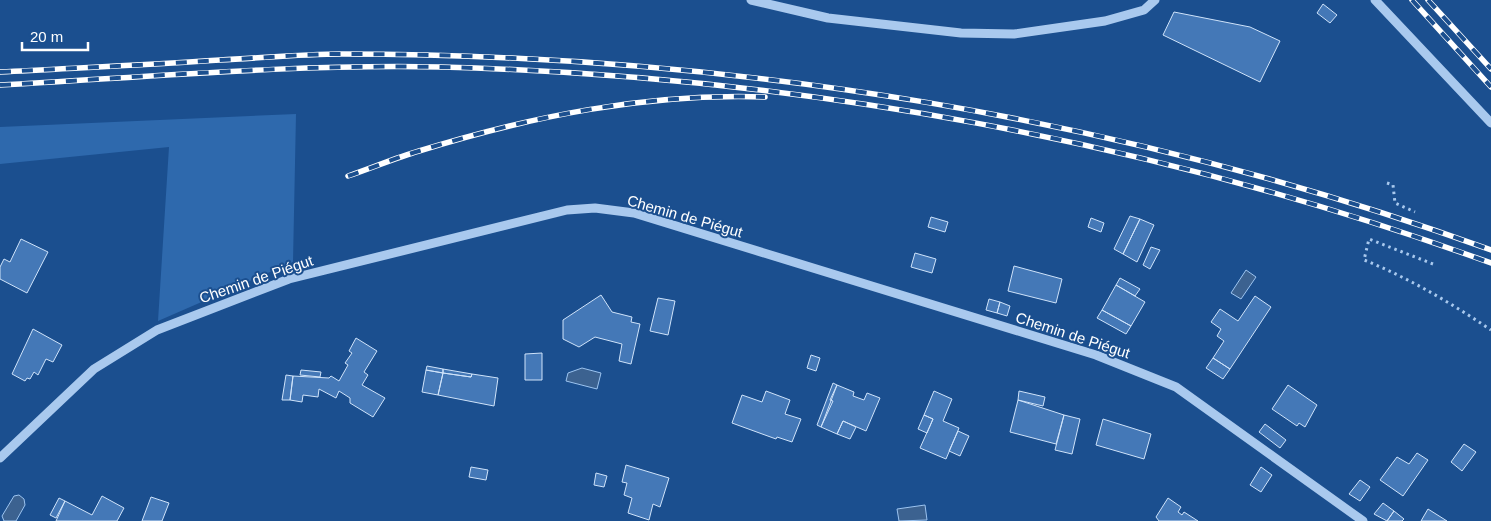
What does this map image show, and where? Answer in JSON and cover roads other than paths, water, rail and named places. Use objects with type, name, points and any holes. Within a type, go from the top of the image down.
[{"type":"street","points":[[751,0],[828,18],[961,33],[1014,34],[1105,21],[1144,10],[1154,0]]},
{"type":"street","points":[[1375,0],[1491,123]]},
{"type":"street","name":"Chemin de Piégut","points":[[0,458],[94,369],[157,330],[289,279],[566,210],[595,208],[634,213],[1096,355],[1176,387],[1363,521]]},
{"type":"railway","points":[[1412,0],[1491,87]]},
{"type":"railway","points":[[1428,0],[1491,69]]},
{"type":"railway","points":[[0,72],[342,54],[489,57],[635,66],[780,81],[925,102],[1069,130],[1211,163],[1352,203],[1491,250]]},
{"type":"railway","points":[[0,85],[331,67],[441,67],[575,73],[708,84],[842,101],[974,123],[1105,150],[1235,182],[1364,220],[1491,263]]},
{"type":"railway","points":[[348,176],[461,138],[547,117],[633,103],[677,99],[765,97]]}]
